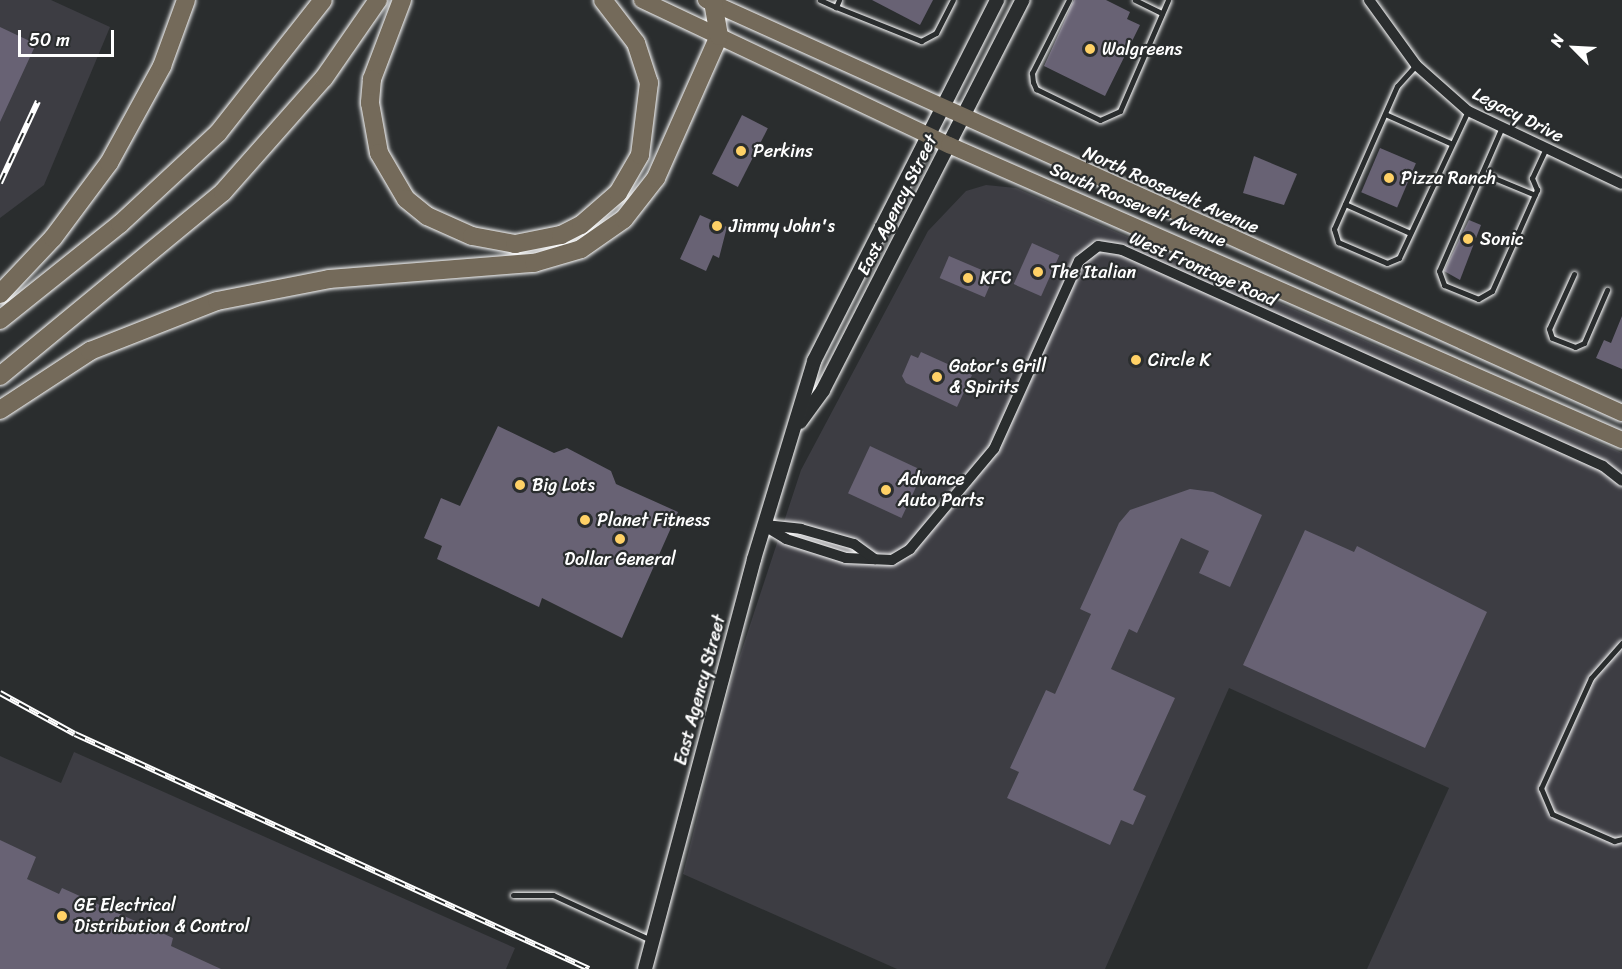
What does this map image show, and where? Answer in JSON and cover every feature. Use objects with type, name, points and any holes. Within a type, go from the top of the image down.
[{"type":"highway","points":[[0,294],[53,238],[109,163],[162,66],[186,0]]},
{"type":"highway","points":[[0,320],[120,224],[218,133],[323,0]]},
{"type":"highway","points":[[0,376],[223,192],[324,78],[378,0]]},
{"type":"highway","points":[[402,0],[372,79],[370,104],[379,153],[406,199],[427,216],[471,236],[515,244],[561,235],[580,225],[618,193],[640,155],[649,83],[636,44],[603,0]]},
{"type":"highway","name":"South Roosevelt Avenue","points":[[642,0],[927,135],[1622,440]]},
{"type":"highway","points":[[0,410],[90,351],[217,301],[329,279],[534,263],[581,249],[624,219],[646,193],[719,36],[709,2]]},
{"type":"highway","name":"North Roosevelt Avenue","points":[[709,2],[1622,413]]},
{"type":"main road","name":"East Agency Street","points":[[645,969],[763,525],[798,423],[821,345],[997,0]]},
{"type":"main road","name":"East Agency Street","points":[[798,423],[823,390],[1023,0]]},
{"type":"street","name":"Legacy Drive","points":[[1369,0],[1416,65],[1468,111],[1622,184]]},
{"type":"street","name":"West Frontage Road","points":[[763,525],[799,544],[846,558],[892,560],[910,549],[985,461],[1078,261],[1098,246],[1133,255],[1603,466],[1622,481]]},
{"type":"street","points":[[763,525],[843,541],[875,559]]},
{"type":"lane","points":[[820,0],[921,42],[936,33],[953,0]]},
{"type":"lane","points":[[836,7],[839,0]]},
{"type":"lane","points":[[1069,0],[1032,72],[1033,81],[1036,89],[1100,120],[1120,111],[1158,30],[1168,0]]},
{"type":"lane","points":[[1135,0],[1162,13]]},
{"type":"lane","points":[[1416,65],[1403,76],[1345,204],[1334,230],[1338,242],[1388,263],[1399,258],[1450,143],[1468,111]]},
{"type":"lane","points":[[1385,114],[1450,143]]},
{"type":"lane","points":[[1502,127],[1439,271],[1444,285],[1478,299],[1492,291],[1535,195],[1532,178],[1546,148]]},
{"type":"lane","points":[[1482,173],[1535,195]]},
{"type":"lane","points":[[1345,204],[1410,232]]},
{"type":"lane","points":[[1574,274],[1549,329],[1552,338],[1575,347],[1584,343],[1607,290]]},
{"type":"lane","points":[[1622,643],[1591,678],[1541,788],[1552,814],[1614,841],[1622,838]]},
{"type":"lane","points":[[1616,648],[1622,653]]},
{"type":"lane","points":[[513,895],[553,896],[653,941]]},
{"type":"shaded area","points":[[0,0],[51,0],[110,27],[44,185],[0,218]]},
{"type":"shaded area","points":[[986,185],[1016,188],[1622,453],[1622,969],[1367,969],[1449,788],[1229,688],[1105,969],[897,969],[683,874],[729,689],[801,470],[928,231],[966,191]]},
{"type":"shaded area","points":[[74,752],[515,948],[506,969],[0,969],[0,756],[61,783]]},
{"type":"building","points":[[872,0],[933,0],[920,25]]},
{"type":"building","points":[[1074,0],[1106,0],[1130,12],[1127,19],[1140,25],[1105,96],[1044,66]]},
{"type":"building","points":[[0,27],[36,44],[0,122]]},
{"type":"building","name":"Perkins","points":[[742,115],[768,128],[738,187],[712,174]]},
{"type":"building","name":"Pizza Ranch","points":[[1380,148],[1416,163],[1397,207],[1361,192]]},
{"type":"building","points":[[1254,156],[1297,174],[1284,205],[1243,193]]},
{"type":"building","points":[[700,215],[727,227],[719,258],[713,255],[706,271],[680,259]]},
{"type":"building","name":"Sonic","points":[[1469,220],[1481,225],[1460,280],[1444,271]]},
{"type":"building","points":[[1032,243],[1059,255],[1041,296],[1014,284]]},
{"type":"building","points":[[949,256],[994,275],[985,297],[940,278]]},
{"type":"building","points":[[1622,316],[1622,369],[1596,358],[1604,340],[1611,343]]},
{"type":"building","points":[[921,352],[972,375],[957,407],[906,383],[902,376],[911,355],[918,358]]},
{"type":"building","points":[[498,426],[554,453],[567,448],[611,471],[616,484],[678,512],[622,638],[542,598],[539,607],[437,559],[442,546],[424,538],[441,498],[460,506]]},
{"type":"building","points":[[870,446],[923,471],[901,518],[848,493]]},
{"type":"building","points":[[1190,489],[1213,492],[1262,515],[1230,587],[1199,573],[1209,551],[1181,538],[1137,633],[1129,629],[1111,669],[1175,698],[1133,790],[1146,796],[1133,825],[1121,820],[1110,845],[1007,798],[1019,772],[1010,768],[1046,690],[1055,694],[1091,614],[1080,609],[1119,523],[1130,510]]},
{"type":"building","points":[[1305,530],[1354,552],[1357,546],[1487,612],[1425,748],[1243,665]]},
{"type":"building","name":"GE Electrical Distribution & Control","points":[[0,840],[36,857],[27,879],[59,894],[62,888],[173,938],[171,946],[221,969],[0,969]]},
{"type":"railway","points":[[0,183],[38,101]]},
{"type":"railway","points":[[0,693],[75,734],[589,969]]},
{"type":"place","name":"Walgreens","points":[[1090,49]]},
{"type":"place","name":"Perkins","points":[[741,151]]},
{"type":"place","name":"Pizza Ranch","points":[[1389,178]]},
{"type":"place","name":"Jimmy John's","points":[[717,226]]},
{"type":"place","name":"Sonic","points":[[1468,239]]},
{"type":"place","name":"The Italian","points":[[1038,272]]},
{"type":"place","name":"KFC","points":[[968,278]]},
{"type":"place","name":"Circle K","points":[[1136,360]]},
{"type":"place","name":"Gator's Grill & Spirits","points":[[937,377]]},
{"type":"place","name":"Big Lots","points":[[520,485]]},
{"type":"place","name":"Advance Auto Parts","points":[[886,490]]},
{"type":"place","name":"Planet Fitness","points":[[585,520]]},
{"type":"place","name":"Dollar General","points":[[620,539]]},
{"type":"place","name":"GE Electrical Distribution & Control","points":[[62,916]]}]
